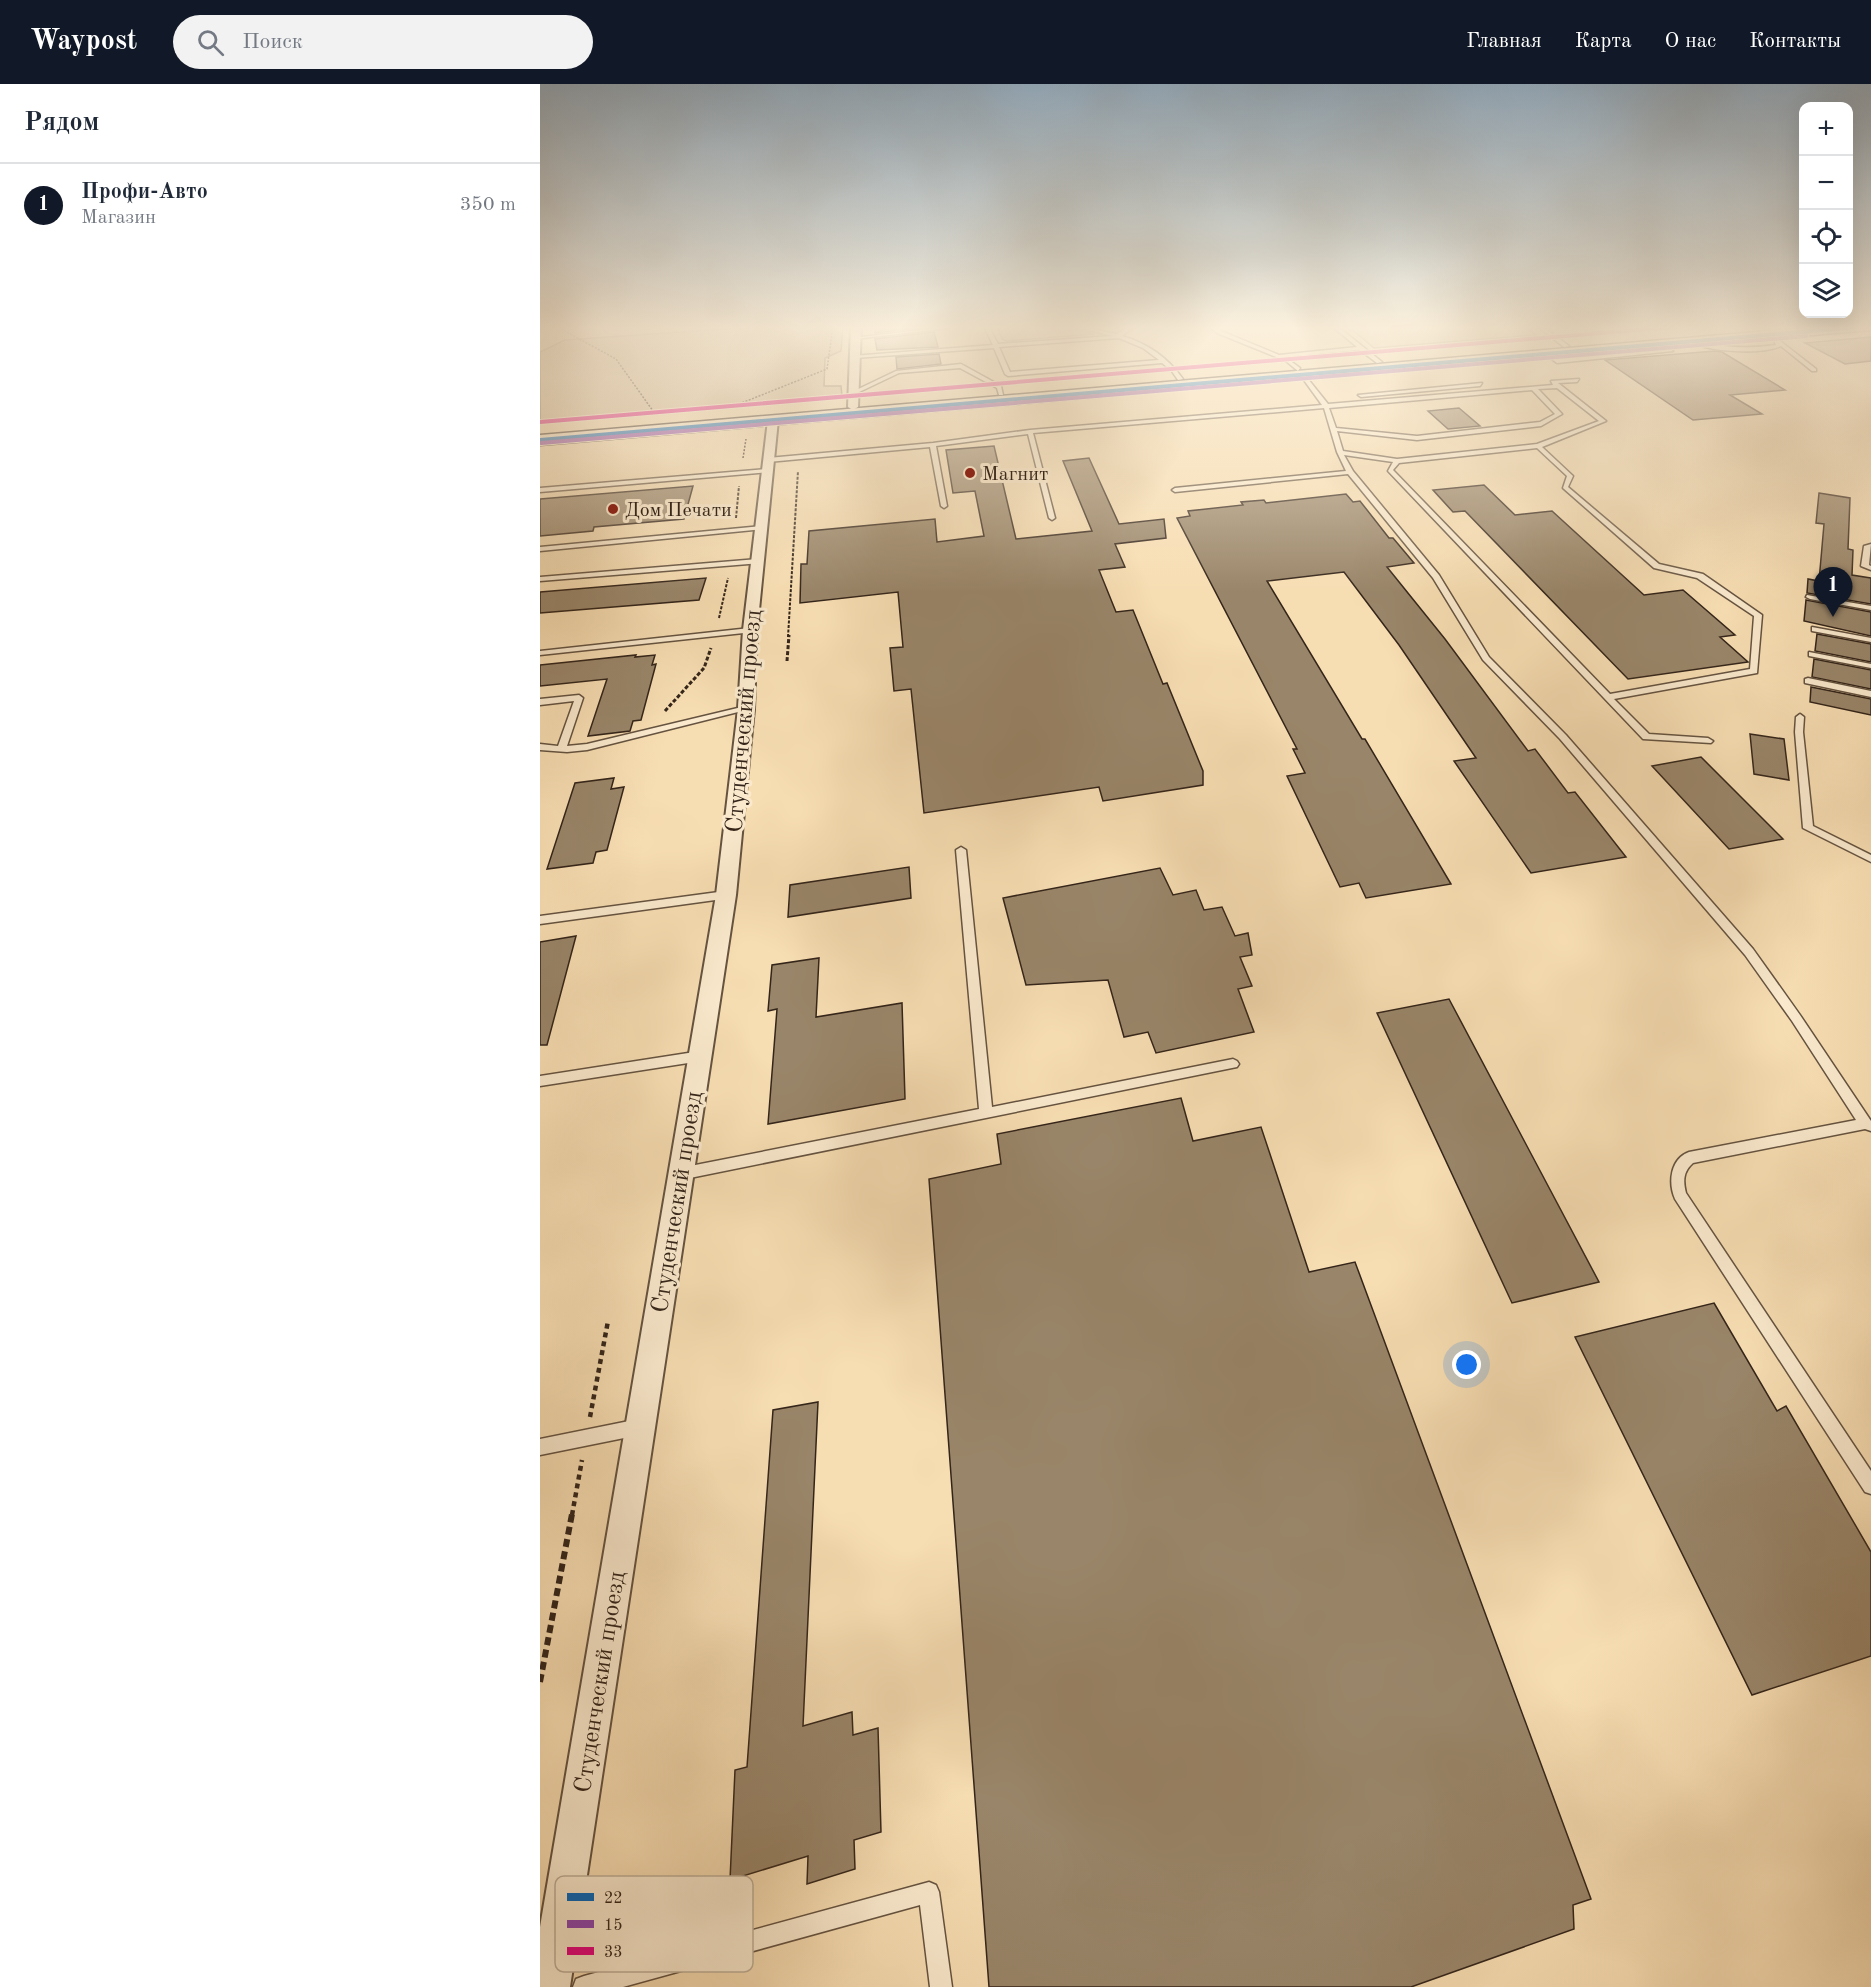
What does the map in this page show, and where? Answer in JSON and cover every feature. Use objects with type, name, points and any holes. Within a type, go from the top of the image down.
[{"type":"main road","points":[[540,433],[783,415]]},
{"type":"main road","points":[[540,440],[799,415]]},
{"type":"street","name":"Студенческий проезд","points":[[568,1876],[726,895],[746,709],[750,630],[773,417]]},
{"type":"street","name":"Студенческий проезд","points":[[550,1987],[555,1956]]},
{"type":"lane","points":[[540,490],[767,466],[799,458],[933,445],[1030,432],[1226,415]]},
{"type":"lane","points":[[1328,415],[1340,452],[1350,472],[1439,581],[1486,658],[1569,744],[1749,952],[1868,1125],[1689,1158],[1681,1165],[1677,1174],[1677,1184],[1680,1195],[1871,1486]]},
{"type":"lane","points":[[1332,429],[1417,438],[1541,424],[1558,415]]},
{"type":"lane","points":[[1340,452],[1397,461],[1538,446],[1603,421],[1595,415]]},
{"type":"lane","points":[[1030,432],[1052,518]]},
{"type":"lane","points":[[933,445],[944,506]]},
{"type":"lane","points":[[1538,446],[1570,476],[1564,487],[1657,566],[1700,576],[1758,615],[1754,671],[1608,697]]},
{"type":"lane","points":[[1397,461],[1390,470],[1646,737],[1708,741]]},
{"type":"lane","points":[[1175,490],[1350,472]]},
{"type":"lane","points":[[540,549],[762,528]]},
{"type":"lane","points":[[1871,546],[1868,546],[1865,566],[1871,568]]},
{"type":"lane","points":[[540,579],[758,561]]},
{"type":"lane","points":[[1810,597],[1871,608]]},
{"type":"lane","points":[[1815,629],[1871,640]]},
{"type":"lane","points":[[540,653],[750,630]]},
{"type":"lane","points":[[1812,654],[1871,666]]},
{"type":"lane","points":[[1808,681],[1871,694]]},
{"type":"lane","points":[[540,702],[579,698],[561,749]]},
{"type":"lane","points":[[540,747],[561,749],[587,747],[746,709]]},
{"type":"lane","points":[[1800,717],[1799,732],[1808,828],[1871,859]]},
{"type":"lane","points":[[961,850],[986,1114]]},
{"type":"lane","points":[[540,920],[726,895]]},
{"type":"lane","points":[[540,1081],[701,1056]]},
{"type":"lane","points":[[680,1174],[1233,1064]]},
{"type":"lane","points":[[540,1447],[640,1426]]},
{"type":"lane","points":[[753,1941],[929,1893],[940,1987]]},
{"type":"lane","points":[[584,1987],[639,1972]]},
{"type":"path","points":[[787,661],[799,458]]},
{"type":"path","points":[[642,735],[705,668],[716,633]]},
{"type":"path","points":[[540,1682],[608,1321]]},
{"type":"shaded area","points":[[540,415],[615,415],[540,421]]},
{"type":"building","points":[[1432,415],[1467,415],[1480,426],[1448,429]]},
{"type":"building","points":[[1685,415],[1753,415],[1693,420]]},
{"type":"building","points":[[994,446],[1016,539],[1092,531],[1063,461],[1089,458],[1119,524],[1164,519],[1166,538],[1115,544],[1125,567],[1099,570],[1116,612],[1133,610],[1163,684],[1167,683],[1203,771],[1203,785],[1103,801],[1099,787],[924,813],[911,689],[894,691],[890,648],[903,647],[898,592],[800,603],[801,564],[807,564],[809,531],[935,519],[937,542],[984,536],[975,491],[953,493],[946,450]]},
{"type":"building","points":[[1484,485],[1515,515],[1552,511],[1644,595],[1683,590],[1735,635],[1720,637],[1748,662],[1628,679],[1465,511],[1453,512],[1433,490]]},
{"type":"building","name":"Дом Печати","points":[[693,486],[684,519],[594,527],[593,531],[540,536],[540,499]]},
{"type":"building","points":[[1819,493],[1850,498],[1848,549],[1853,550],[1852,575],[1871,578],[1871,604],[1807,593],[1808,579],[1819,581],[1824,524],[1816,523]]},
{"type":"building","points":[[1346,494],[1353,502],[1360,501],[1389,538],[1393,538],[1414,563],[1387,567],[1445,639],[1528,751],[1535,749],[1568,793],[1575,792],[1626,857],[1531,873],[1454,761],[1476,758],[1399,645],[1344,572],[1267,581],[1451,884],[1366,898],[1359,883],[1340,887],[1287,776],[1305,773],[1293,749],[1297,749],[1177,518],[1190,516],[1188,511],[1243,505],[1241,502],[1264,500],[1266,503]]},
{"type":"building","points":[[706,578],[699,600],[540,613],[540,592]]},
{"type":"building","points":[[1806,600],[1871,612],[1871,636],[1804,621]]},
{"type":"building","points":[[1817,634],[1871,644],[1871,662],[1815,651]]},
{"type":"building","points":[[636,655],[635,657],[655,655],[652,665],[656,664],[641,720],[633,721],[630,731],[588,736],[607,679],[540,686],[540,665]]},
{"type":"building","points":[[1814,659],[1871,670],[1871,689],[1812,677]]},
{"type":"building","points":[[1811,687],[1871,699],[1871,715],[1810,702]]},
{"type":"building","points":[[1750,734],[1784,739],[1789,780],[1754,774]]},
{"type":"building","points":[[1701,757],[1783,839],[1729,849],[1652,766]]},
{"type":"building","points":[[614,778],[611,789],[624,787],[607,850],[596,852],[593,863],[547,869],[575,783]]},
{"type":"building","points":[[909,867],[911,898],[788,917],[790,885]]},
{"type":"building","points":[[1160,868],[1173,895],[1196,890],[1204,910],[1222,907],[1235,936],[1248,933],[1252,955],[1240,957],[1252,986],[1238,989],[1254,1032],[1156,1053],[1148,1032],[1124,1037],[1108,980],[1026,985],[1003,898]]},
{"type":"building","points":[[576,936],[547,1045],[540,1045],[540,942]]},
{"type":"building","points":[[819,958],[816,1017],[902,1003],[905,1099],[768,1124],[777,1009],[768,1011],[772,965]]},
{"type":"building","points":[[1449,999],[1599,1282],[1512,1303],[1377,1013]]},
{"type":"building","points":[[1181,1098],[1193,1141],[1261,1127],[1309,1272],[1355,1262],[1591,1899],[1573,1905],[1574,1929],[1411,1987],[989,1987],[929,1179],[1001,1164],[997,1134]]},
{"type":"building","points":[[1714,1303],[1777,1411],[1786,1406],[1871,1552],[1871,1656],[1752,1695],[1575,1337]]},
{"type":"building","points":[[818,1402],[803,1726],[852,1712],[853,1735],[878,1728],[881,1832],[854,1840],[855,1869],[807,1884],[808,1856],[743,1876],[730,1876],[735,1770],[747,1767],[773,1410]]},
{"type":"transit line","name":"33","points":[[540,422],[626,415]]},
{"type":"transit line","name":"22","points":[[540,440],[834,415]]},
{"type":"transit line","name":"15","points":[[541,443],[874,415]]},
{"type":"place","name":"Магнит","points":[[970,473]]},
{"type":"place","name":"Дом Печати","points":[[613,509]]},
{"type":"place","name":"Профи-Авто","points":[[1833,617]]}]
